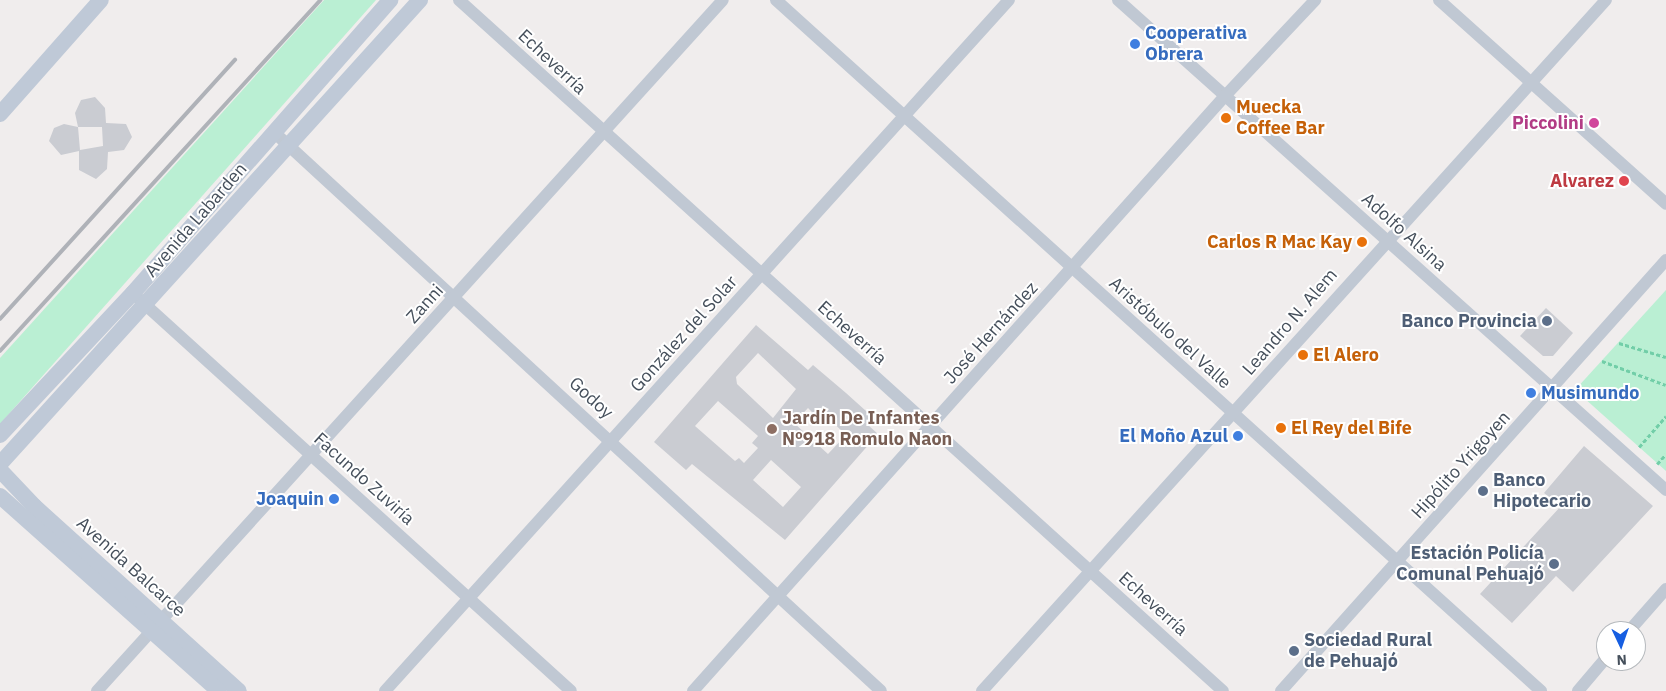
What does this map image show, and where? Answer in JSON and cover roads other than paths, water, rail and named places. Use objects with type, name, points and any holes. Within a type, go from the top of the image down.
[{"type":"main road","points":[[0,114],[102,0]]},
{"type":"main road","name":"Avenida Labarden","points":[[0,435],[133,294],[276,134],[390,0]]},
{"type":"main road","name":"Avenida Labarden","points":[[0,464],[147,306],[420,0]]},
{"type":"main road","name":"Avenida Balcarce","points":[[0,470],[157,626],[219,691]]},
{"type":"main road","name":"Avenida Balcarce","points":[[0,496],[239,691]]},
{"type":"street","name":"Echeverría","points":[[458,0],[604,134],[1223,691]]},
{"type":"street","name":"Zanni","points":[[97,691],[604,134],[723,0]]},
{"type":"street","name":"Aristóbulo del Valle","points":[[776,0],[1541,691]]},
{"type":"street","name":"González del Solar","points":[[385,691],[1009,0]]},
{"type":"street","name":"Adolfo Alsina","points":[[1118,0],[1666,490]]},
{"type":"street","name":"José Hernández","points":[[693,691],[778,598],[929,426],[1073,269],[1225,96],[1315,0]]},
{"type":"street","points":[[1439,0],[1666,204]]},
{"type":"street","name":"Leandro N. Alem","points":[[982,691],[1092,573],[1386,240],[1606,0]]},
{"type":"street","name":"Godoy","points":[[276,134],[612,440],[778,598],[881,691]]},
{"type":"street","name":"Hipólito Yrigoyen","points":[[1281,691],[1553,389],[1666,260]]},
{"type":"street","name":"Facundo Zuviría","points":[[133,294],[571,691]]},
{"type":"street","points":[[1638,621],[1666,589]]},
{"type":"street","points":[[1578,691],[1596,670]]},
{"type":"railway","points":[[0,351],[320,0]]},
{"type":"railway","points":[[0,319],[235,60]]},
{"type":"place","name":"Cooperativa Obrera","points":[[1135,44]]},
{"type":"place","name":"Muecka Coffee Bar","points":[[1226,118]]},
{"type":"place","name":"Piccolini","points":[[1594,123]]},
{"type":"place","name":"Alvarez","points":[[1624,181]]},
{"type":"place","name":"Carlos R Mac Kay","points":[[1362,242]]},
{"type":"place","name":"Banco Provincia","points":[[1547,321]]},
{"type":"place","name":"El Alero","points":[[1303,355]]},
{"type":"place","name":"Musimundo","points":[[1531,393]]},
{"type":"place","name":"El Rey del Bife","points":[[1281,428]]},
{"type":"place","name":"Jardín De Infantes Nº918 Romulo Naon","points":[[772,429]]},
{"type":"place","name":"El Moño Azul","points":[[1238,436]]},
{"type":"place","name":"Banco Hipotecario","points":[[1483,491]]},
{"type":"place","name":"Joaquin","points":[[334,499]]},
{"type":"place","name":"Estación Policía Comunal Pehuajó","points":[[1554,564]]},
{"type":"place","name":"Sociedad Rural de Pehuajó","points":[[1294,651]]}]
